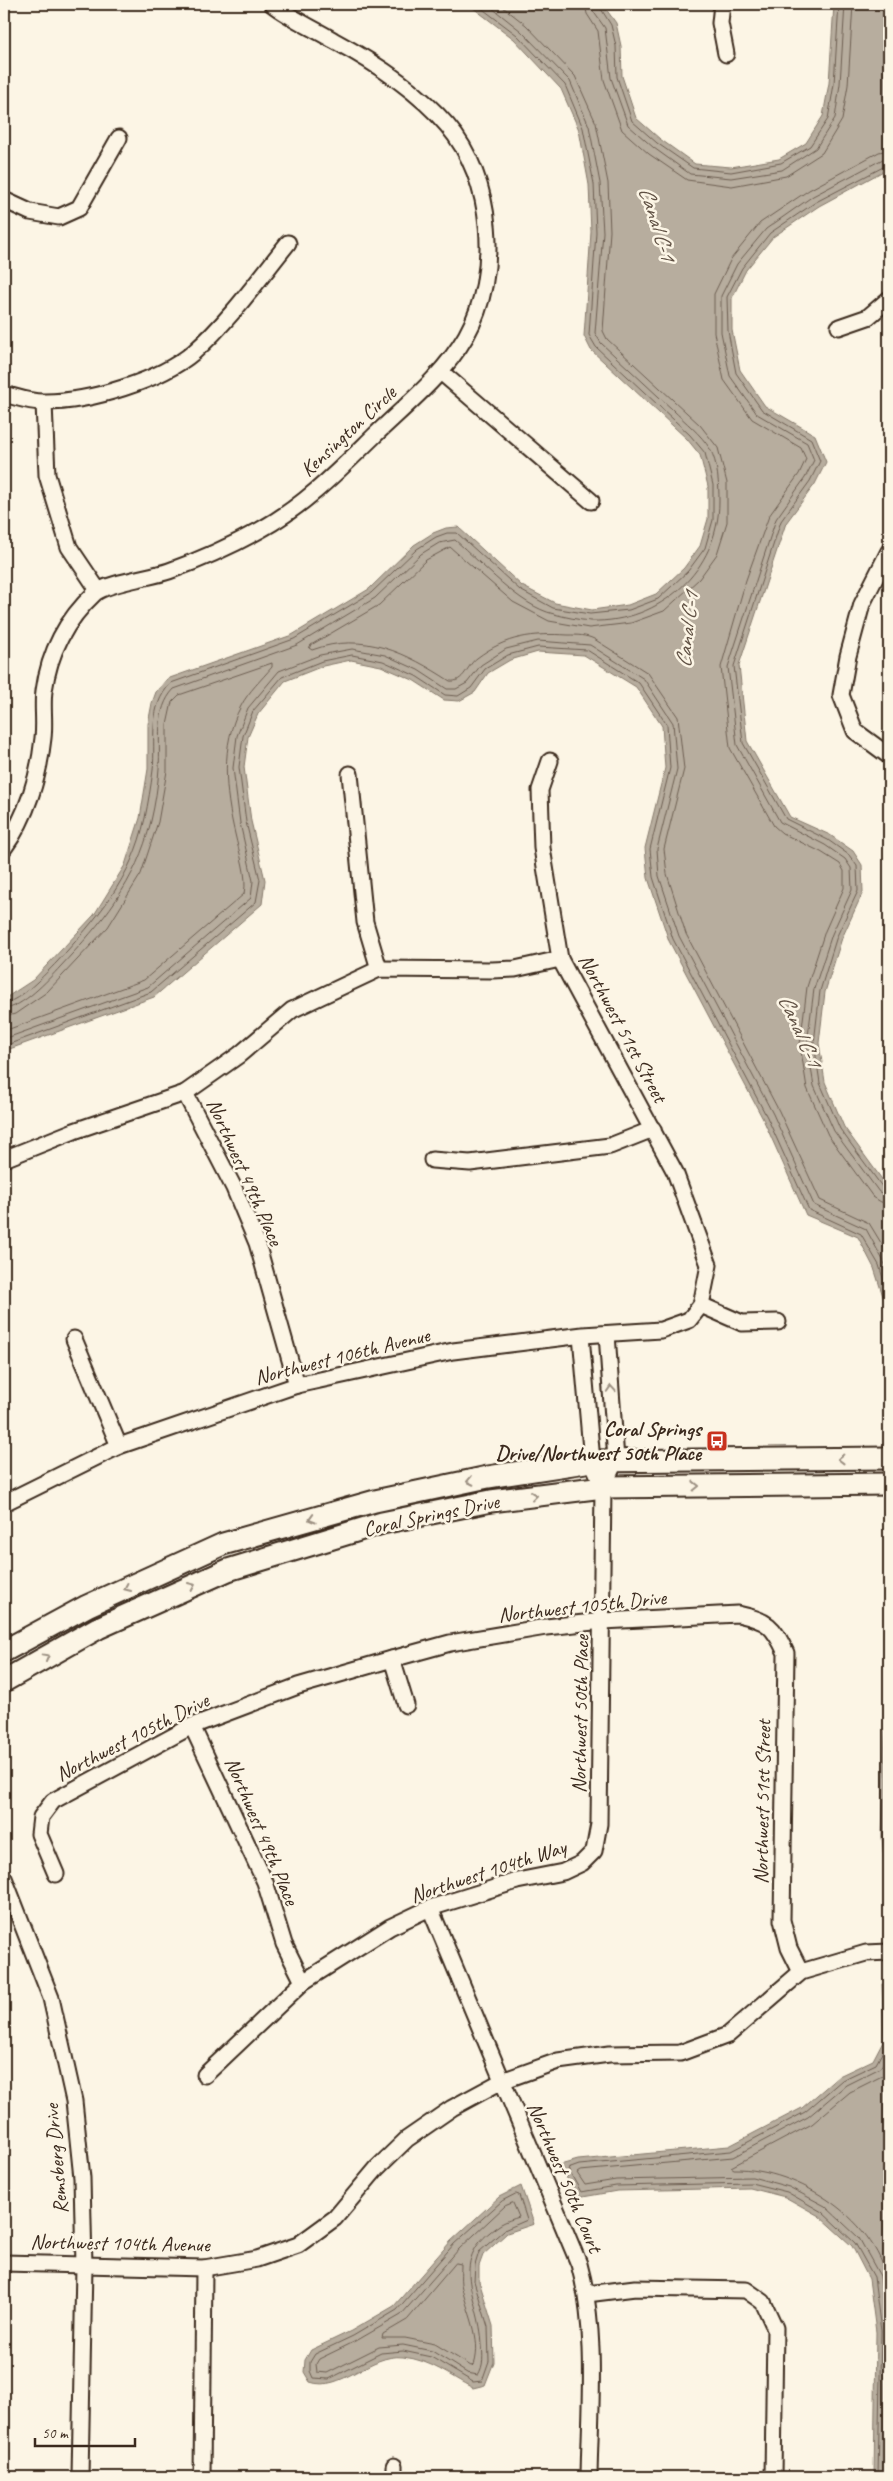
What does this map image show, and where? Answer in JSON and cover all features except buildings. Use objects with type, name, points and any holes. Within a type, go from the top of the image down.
[{"type":"main road","name":"Coral Springs Drive","points":[[4,1651],[87,1606],[223,1544],[375,1501],[488,1477],[592,1461],[889,1458]]},
{"type":"main road","name":"Coral Springs Drive","points":[[4,1681],[98,1628],[228,1570],[382,1523],[491,1501],[603,1487],[889,1484]]},
{"type":"street","name":"Kensington Circle","points":[[98,590],[168,571],[232,545],[288,514],[333,477],[441,372],[466,336],[483,292],[487,250],[485,212],[473,165],[448,126],[413,93],[367,58],[272,4]]},
{"type":"street","points":[[722,4],[720,23],[726,54]]},
{"type":"street","points":[[4,200],[30,212],[59,217],[79,208],[119,138]]},
{"type":"street","points":[[4,394],[44,403],[100,394],[146,380],[192,353],[230,315],[288,243]]},
{"type":"street","points":[[840,327],[868,317],[889,299]]},
{"type":"street","points":[[441,372],[591,501]]},
{"type":"street","points":[[4,848],[13,836],[33,790],[44,736],[44,692],[54,650],[72,618],[98,590],[69,547],[47,475],[44,403]]},
{"type":"street","points":[[889,551],[862,604],[848,656],[841,695],[855,731],[889,756]]},
{"type":"street","name":"Northwest 51st Street","points":[[550,761],[540,790],[542,848],[560,958],[584,1007],[653,1129],[675,1172],[709,1265],[701,1305]]},
{"type":"street","points":[[350,774],[365,922],[379,969]]},
{"type":"street","points":[[4,1159],[74,1131],[186,1093],[239,1055],[292,1010],[379,969],[500,970],[560,958]]},
{"type":"street","name":"Northwest 49th Place","points":[[186,1093],[234,1188],[257,1243],[297,1385]]},
{"type":"street","points":[[432,1160],[470,1164],[610,1146],[653,1129]]},
{"type":"street","points":[[701,1305],[742,1324],[778,1322]]},
{"type":"street","name":"Northwest 106th Avenue","points":[[4,1504],[119,1446],[297,1385],[453,1351],[581,1336],[661,1330],[689,1320],[701,1305]]},
{"type":"street","name":"Northwest 50th Place","points":[[603,1487],[616,1460],[607,1334]]},
{"type":"street","name":"Northwest 50th Place","points":[[581,1336],[592,1461],[603,1487],[603,1621],[599,1824],[594,1851]]},
{"type":"street","points":[[74,1339],[119,1446]]},
{"type":"street","name":"Northwest 105th Drive","points":[[56,1874],[39,1834],[41,1817],[53,1801],[192,1726],[298,1686],[450,1643],[603,1621],[738,1614],[758,1619],[775,1631]]},
{"type":"street","name":"Northwest 51st Street","points":[[775,1631],[786,1653],[782,1920],[789,1948],[801,1972]]},
{"type":"street","points":[[392,1658],[406,1705]]},
{"type":"street","name":"Northwest 49th Place","points":[[192,1726],[265,1882],[284,1944],[303,1982]]},
{"type":"street","name":"Northwest 104th Way","points":[[206,2075],[303,1982],[390,1927],[430,1908],[517,1880],[563,1872],[582,1863],[594,1851]]},
{"type":"street","name":"Remsberg Drive","points":[[4,1878],[51,1998],[74,2101],[82,2178],[84,2266],[80,2477]]},
{"type":"street","name":"Northwest 50th Court","points":[[430,1908],[579,2264],[588,2294],[592,2351],[589,2477]]},
{"type":"street","name":"Northwest 104th Avenue","points":[[4,2263],[204,2268],[257,2259],[298,2246],[335,2218],[376,2168],[408,2139],[452,2108],[502,2081],[558,2061],[610,2054],[680,2053],[728,2035],[801,1972],[866,1953],[889,1952]]},
{"type":"street","points":[[202,2477],[204,2268]]},
{"type":"street","points":[[588,2294],[635,2288],[746,2290],[763,2302],[775,2328],[773,2477]]},
{"type":"water","name":"Canal C-1","points":[[468,4],[603,5],[616,23],[621,46],[622,76],[636,118],[660,139],[695,164],[731,167],[779,159],[806,143],[823,116],[829,83],[834,4],[889,4],[889,168],[819,206],[773,237],[746,270],[732,298],[732,330],[740,370],[765,406],[815,435],[826,462],[815,484],[786,523],[739,665],[747,741],[790,817],[830,835],[853,851],[862,865],[863,892],[842,938],[825,992],[819,1043],[825,1082],[844,1127],[889,1189],[889,1315],[874,1268],[858,1237],[806,1215],[763,1119],[669,941],[648,878],[645,848],[665,768],[662,726],[636,687],[584,655],[538,652],[510,660],[488,673],[475,692],[459,701],[444,700],[413,680],[381,666],[351,660],[323,666],[285,681],[258,714],[248,737],[244,767],[251,821],[265,880],[262,904],[154,997],[4,1051],[4,999],[33,980],[94,915],[125,865],[140,818],[148,769],[148,724],[152,703],[156,692],[167,679],[292,635],[369,589],[414,545],[433,533],[446,528],[458,527],[522,586],[555,603],[592,610],[628,605],[656,594],[684,568],[700,546],[708,519],[708,486],[700,455],[687,439],[591,350],[584,336],[591,232],[589,185],[579,130],[561,89],[514,39]]},
{"type":"water","points":[[889,1584],[889,1917],[882,1837]]},
{"type":"water","points":[[882,1984],[889,1985],[889,2477],[874,2477],[876,2332],[869,2279],[852,2246],[819,2216],[785,2197],[750,2188],[617,2191],[577,2198],[560,2165],[578,2160],[729,2146],[802,2108],[839,2076],[873,2060],[884,2039]]},
{"type":"water","points":[[521,2186],[534,2224],[507,2233],[483,2255],[479,2266],[479,2281],[493,2326],[494,2362],[485,2385],[473,2388],[422,2361],[403,2357],[391,2357],[379,2361],[333,2382],[322,2384],[310,2382],[304,2372],[305,2360],[311,2350],[351,2331],[394,2306],[451,2241],[499,2197]]},
{"type":"place","name":"Coral Springs Drive/Northwest 50th Place","points":[[717,1441]]}]
